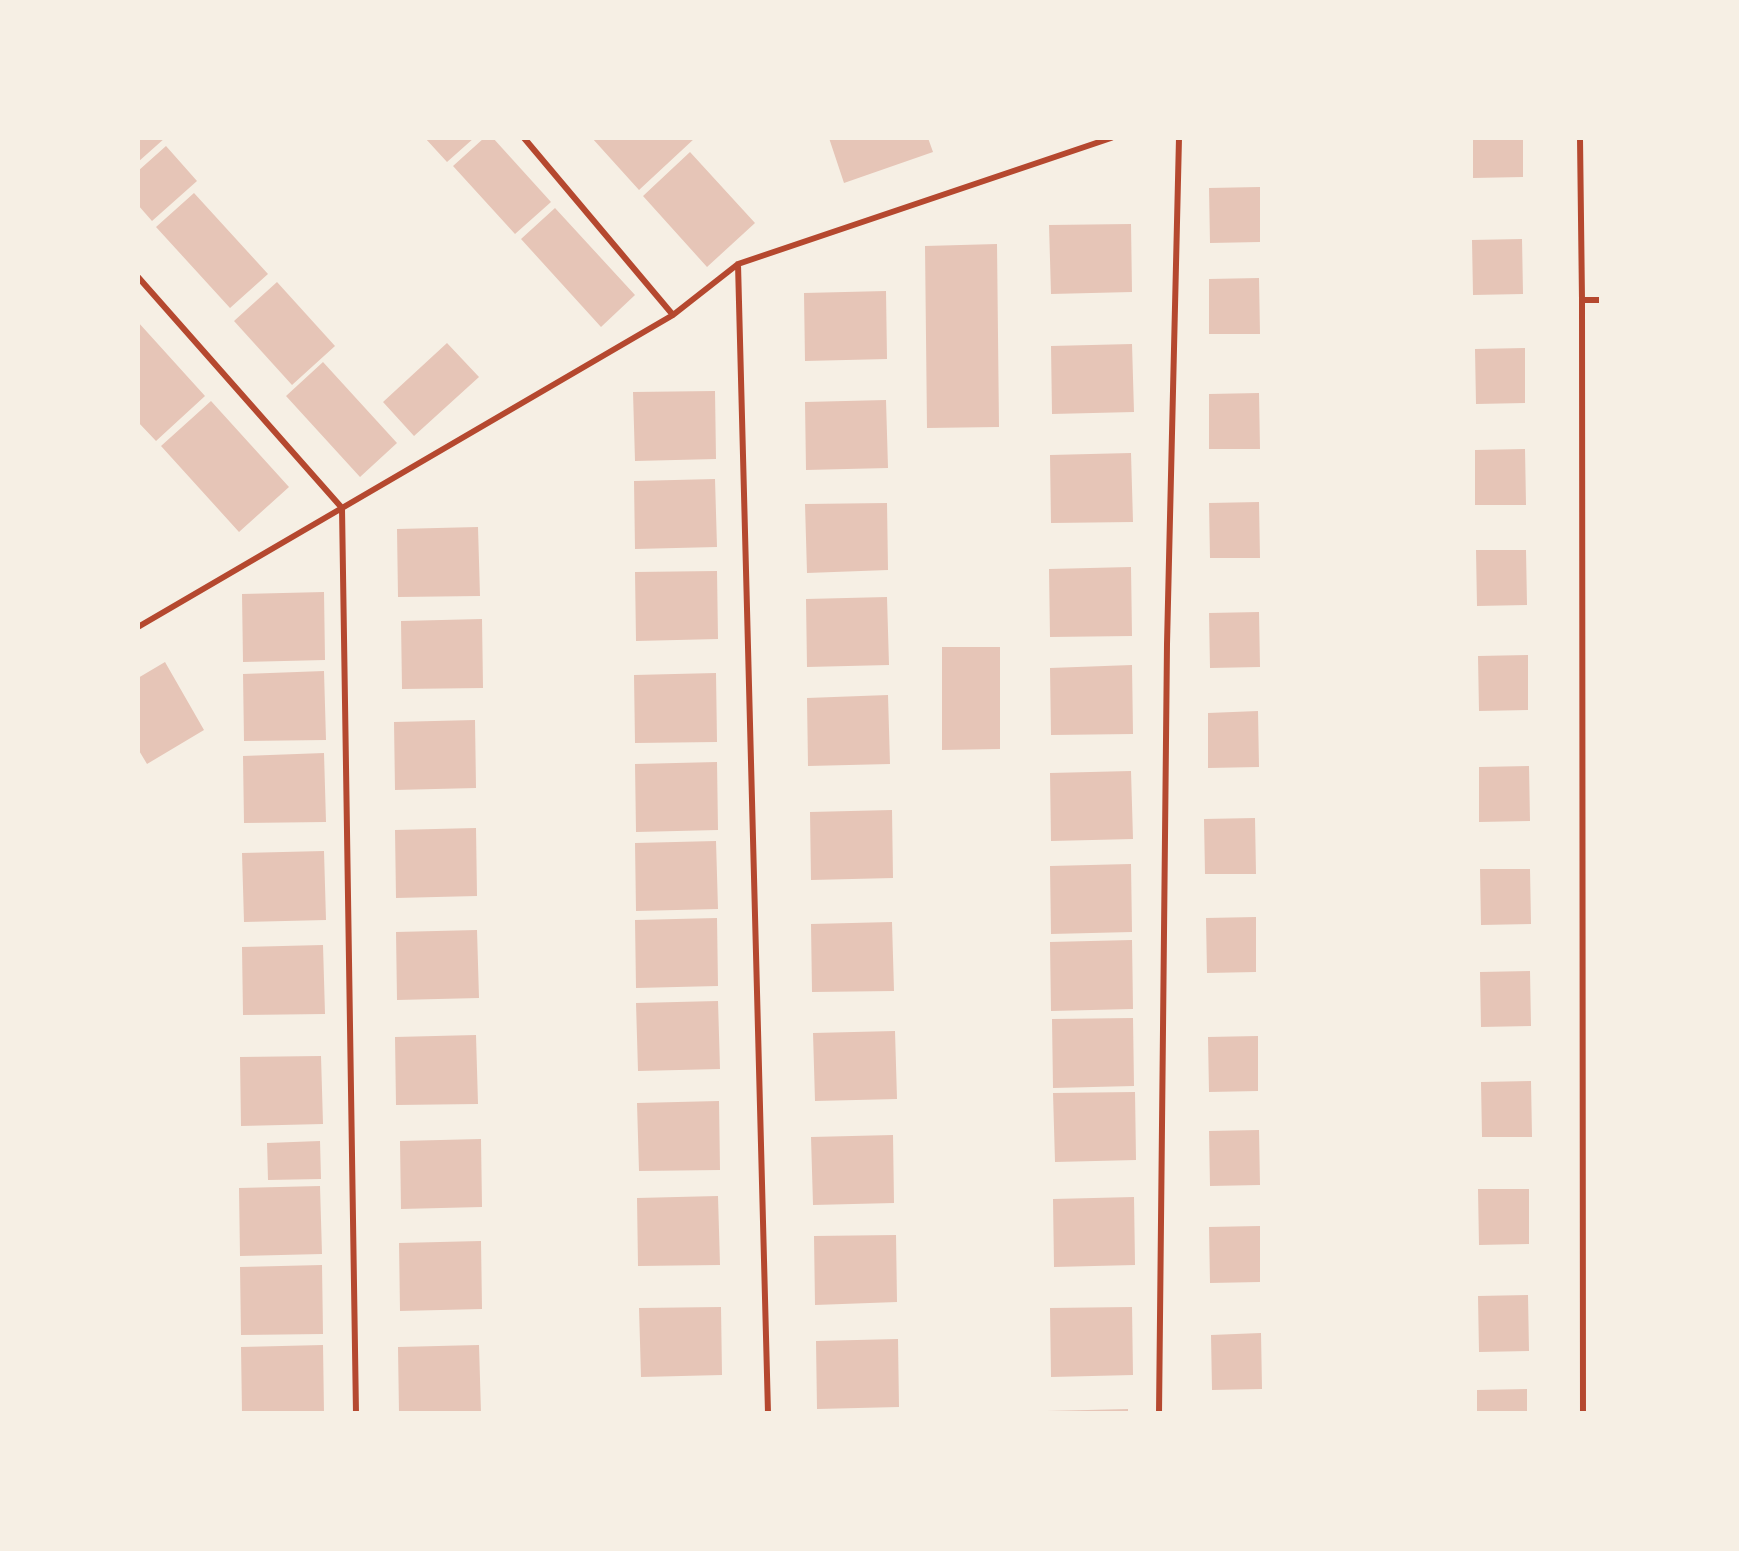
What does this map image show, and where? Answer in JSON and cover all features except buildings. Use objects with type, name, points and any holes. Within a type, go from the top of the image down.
[{"type":"street","points":[[524,138],[673,315]]},
{"type":"street","points":[[138,627],[673,315],[738,264],[1111,138]]},
{"type":"street","points":[[1159,1413],[1167,644],[1179,138]]},
{"type":"street","points":[[1580,138],[1583,1413]]},
{"type":"street","points":[[738,264],[768,1413]]},
{"type":"street","points":[[138,277],[342,508],[356,1413]]},
{"type":"street","points":[[1582,300],[1601,300]]}]
